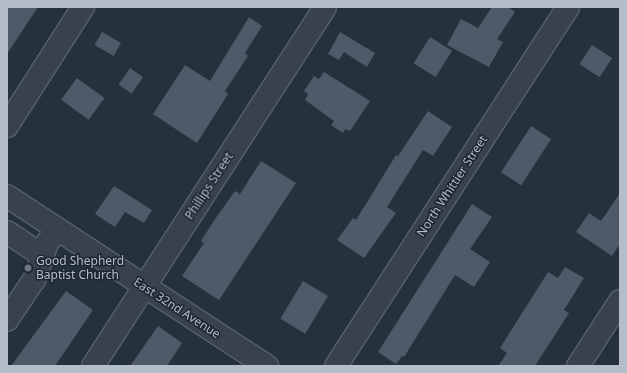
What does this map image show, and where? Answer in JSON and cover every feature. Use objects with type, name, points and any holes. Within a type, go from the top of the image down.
[{"type":"street","points":[[7,126],[83,7]]},
{"type":"street","name":"Phillips Street","points":[[93,366],[326,7]]},
{"type":"street","name":"North Whittier Street","points":[[336,366],[568,7]]},
{"type":"street","name":"East 32nd Avenue","points":[[7,196],[267,366]]},
{"type":"street","points":[[7,320],[35,278],[47,243],[57,229]]},
{"type":"street","points":[[7,232],[43,256]]},
{"type":"street","points":[[578,366],[620,301]]},
{"type":"building","points":[[7,7],[38,7],[7,54]]},
{"type":"building","points":[[492,7],[508,7],[515,12],[497,39],[503,42],[489,67],[447,45],[461,19],[478,28]]},
{"type":"building","points":[[249,17],[262,26],[245,53],[248,56],[225,91],[228,94],[197,143],[153,114],[185,65],[210,81]]},
{"type":"building","points":[[102,32],[121,43],[114,56],[94,45]]},
{"type":"building","points":[[340,32],[375,53],[367,67],[344,52],[339,60],[328,54]]},
{"type":"building","points":[[430,37],[452,51],[436,77],[414,63]]},
{"type":"building","points":[[592,45],[612,58],[600,77],[579,64]]},
{"type":"building","points":[[130,68],[143,77],[132,94],[119,84]]},
{"type":"building","points":[[324,72],[370,101],[350,131],[345,129],[343,133],[331,125],[334,121],[305,100],[308,94],[304,91],[314,76],[319,79]]},
{"type":"building","points":[[77,78],[105,98],[89,120],[61,100]]},
{"type":"building","points":[[428,111],[452,127],[433,156],[423,150],[387,207],[396,213],[364,258],[337,240],[353,218],[356,220],[396,155],[398,156]]},
{"type":"building","points":[[531,126],[551,139],[521,185],[501,172]]},
{"type":"building","points":[[261,161],[296,183],[219,300],[182,276],[204,243],[201,241],[215,219],[235,191],[240,194]]},
{"type":"building","points":[[114,186],[152,210],[144,223],[125,212],[115,227],[95,214]]},
{"type":"building","points":[[620,193],[620,244],[612,256],[576,232],[589,213],[601,221]]},
{"type":"building","points":[[472,204],[492,217],[470,249],[490,262],[474,287],[455,275],[404,357],[402,356],[396,364],[378,352]]},
{"type":"building","points":[[565,267],[584,278],[564,310],[569,313],[535,366],[498,366],[507,353],[500,348],[548,272],[558,278]]},
{"type":"building","points":[[303,281],[328,296],[305,334],[280,319]]},
{"type":"building","points":[[66,291],[93,310],[55,366],[11,366]]},
{"type":"building","points":[[158,326],[182,343],[167,366],[130,366]]},
{"type":"place","name":"Good Shepherd Baptist Church","points":[[28,268]]}]
